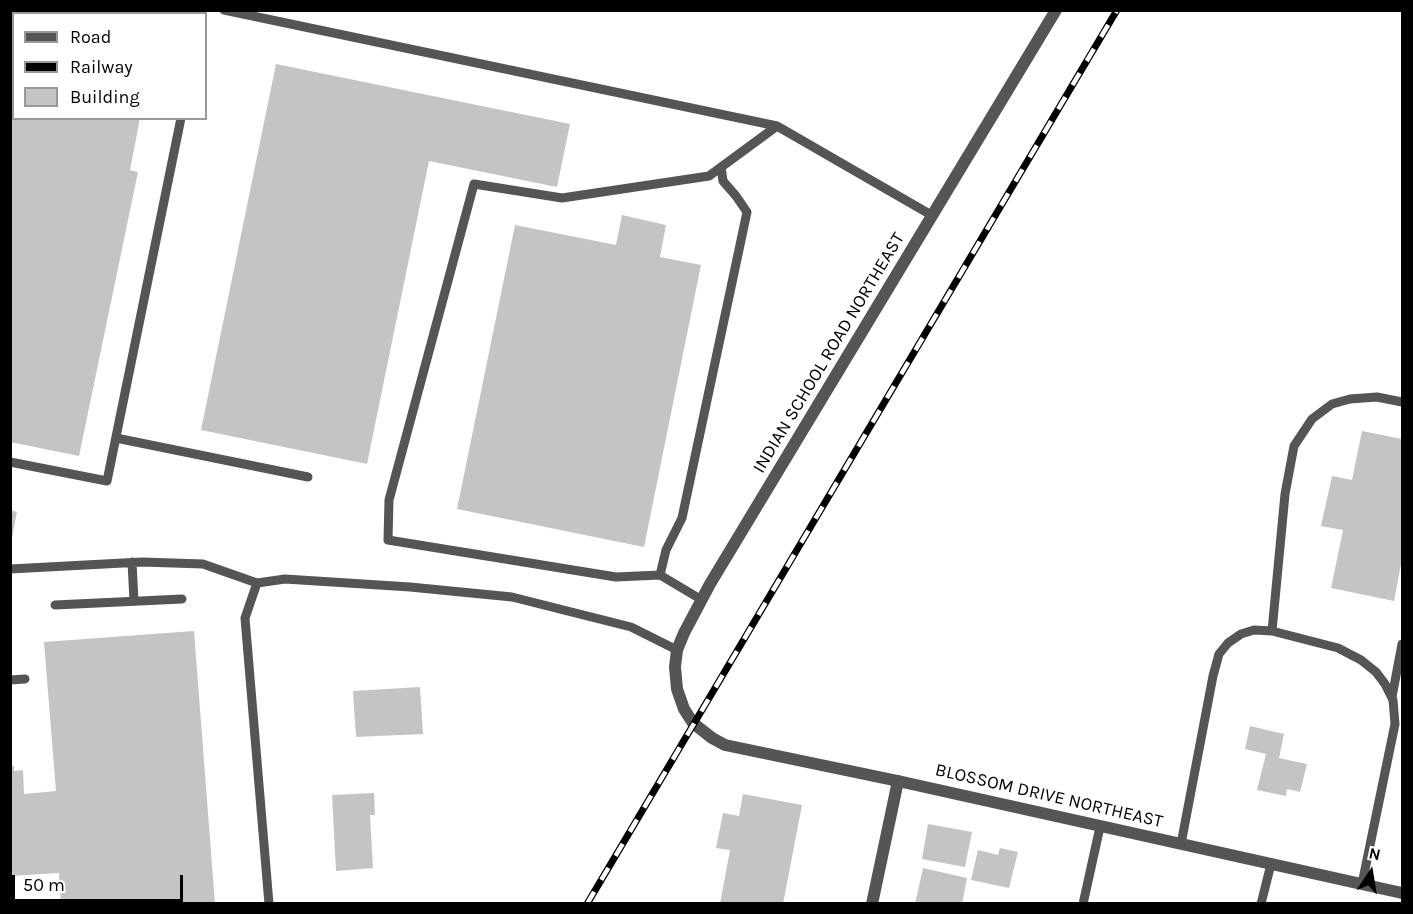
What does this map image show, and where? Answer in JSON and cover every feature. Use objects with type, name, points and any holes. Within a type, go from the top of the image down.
[{"type":"street","name":"INDIAN SCHOOL ROAD NORTHEAST","points":[[693,723],[684,709],[677,689],[675,667],[677,650],[702,600],[1056,10]]},
{"type":"street","name":"BLOSSOM DRIVE NORTHEAST","points":[[693,723],[725,745],[1402,893]]},
{"type":"street","points":[[872,903],[898,781]]},
{"type":"lane","points":[[224,10],[777,126],[933,216]]},
{"type":"lane","points":[[10,462],[107,481],[181,120]]},
{"type":"lane","points":[[702,600],[660,575],[616,578],[388,540],[389,500],[474,184],[562,198],[709,176],[777,126]]},
{"type":"lane","points":[[660,575],[666,550],[682,518],[747,212],[723,181],[721,167]]},
{"type":"lane","points":[[1272,631],[1285,494],[1294,446],[1312,419],[1332,404],[1350,399],[1377,397],[1402,402]]},
{"type":"lane","points":[[116,438],[308,477]]},
{"type":"lane","points":[[132,562],[134,601]]},
{"type":"lane","points":[[10,569],[132,562],[203,564],[257,583],[285,579],[410,587],[512,597],[631,627],[677,650]]},
{"type":"lane","points":[[257,583],[245,618],[269,903]]},
{"type":"lane","points":[[55,605],[182,599]]},
{"type":"lane","points":[[1181,844],[1219,654],[1228,643],[1241,634],[1254,630],[1272,631],[1338,648],[1361,660],[1376,672],[1386,684],[1392,697],[1395,724],[1362,884]]},
{"type":"lane","points":[[1392,697],[1402,644]]},
{"type":"lane","points":[[10,680],[25,679]]},
{"type":"lane","points":[[1083,903],[1100,827]]},
{"type":"lane","points":[[1261,903],[1271,864]]},
{"type":"building","points":[[276,64],[570,124],[557,187],[429,161],[367,464],[201,430]]},
{"type":"building","points":[[10,90],[12,90],[12,120],[140,120],[130,170],[138,172],[79,456],[10,442]]},
{"type":"building","points":[[622,215],[666,225],[660,257],[701,265],[644,547],[457,509],[515,225],[616,245]]},
{"type":"building","points":[[1362,431],[1402,439],[1402,559],[1394,601],[1331,588],[1343,530],[1321,526],[1332,476],[1352,480]]},
{"type":"building","points":[[10,510],[17,512],[12,538],[10,538]]},
{"type":"building","points":[[194,631],[215,904],[61,904],[59,873],[10,876],[10,766],[14,766],[14,771],[23,770],[24,794],[56,791],[44,642]]},
{"type":"building","points":[[420,687],[423,734],[356,737],[353,691]]},
{"type":"building","points":[[1250,726],[1284,734],[1279,758],[1307,764],[1300,792],[1287,789],[1286,796],[1257,790],[1266,754],[1245,749]]},
{"type":"building","points":[[374,793],[375,815],[370,815],[373,868],[336,871],[332,795]]},
{"type":"building","points":[[743,794],[802,805],[783,904],[720,904],[730,850],[716,848],[723,813],[739,816]]},
{"type":"building","points":[[928,824],[972,832],[965,867],[922,859]]},
{"type":"building","points":[[1000,848],[1018,852],[1009,888],[971,880],[978,850],[998,855]]},
{"type":"building","points":[[923,868],[967,878],[962,904],[915,904]]},
{"type":"railway","points":[[587,904],[1117,10]]}]
